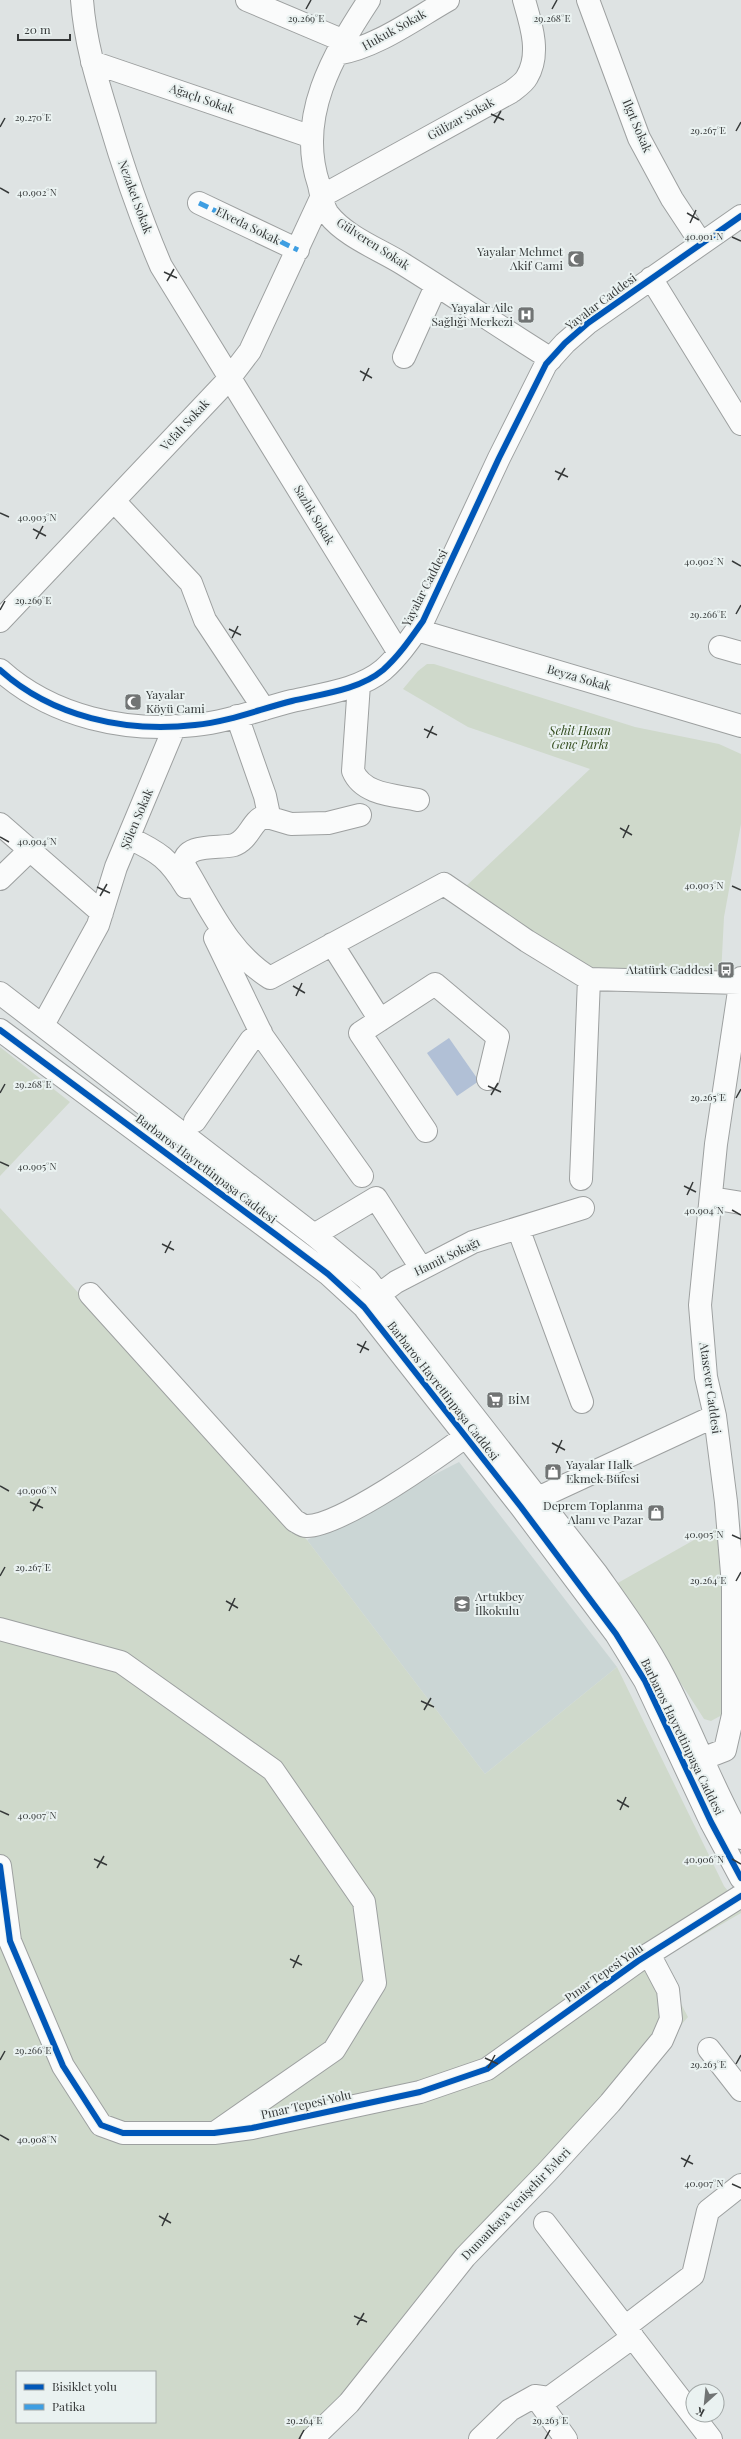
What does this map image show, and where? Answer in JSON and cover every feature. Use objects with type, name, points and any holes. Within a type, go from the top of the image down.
[{"type":"street","name":"Nezaket Sokak","points":[[82,0],[85,34],[92,62],[136,205],[162,266],[230,377]]},
{"type":"street","points":[[247,0],[340,48]]},
{"type":"street","name":"Gülveren Sokak","points":[[369,0],[340,48],[322,84],[316,106],[312,137],[314,173],[327,212],[339,225],[551,359]]},
{"type":"street","name":"Hukuk Sokak","points":[[340,48],[357,51],[448,0]]},
{"type":"street","name":"Gülizar Sokak","points":[[322,196],[510,92],[526,78],[534,59],[532,29],[524,0]]},
{"type":"street","name":"Ilgıt Sokak","points":[[588,0],[639,138],[680,212],[701,243]]},
{"type":"street","name":"Ağaçlı Sokak","points":[[92,62],[312,137]]},
{"type":"street","name":"Vefalı Sokak","points":[[0,621],[230,377],[250,351],[322,196]]},
{"type":"street","name":"Elveda Sokak","points":[[199,203],[298,250]]},
{"type":"street","name":"Yayalar Caddesi","points":[[0,670],[15,683],[40,700],[74,713],[130,726],[175,726],[195,725],[237,716],[359,684],[382,670],[399,653],[417,630],[435,598],[525,403],[551,359],[588,323],[741,216]]},
{"type":"street","points":[[651,278],[741,424]]},
{"type":"street","points":[[404,358],[436,286]]},
{"type":"street","name":"Sazlık Sokak","points":[[230,377],[399,653]]},
{"type":"street","points":[[114,501],[190,583],[205,620],[264,709]]},
{"type":"street","name":"Beyza Sokak","points":[[417,630],[741,726]]},
{"type":"street","points":[[720,647],[741,653]]},
{"type":"street","points":[[359,684],[353,771],[356,778],[371,790],[418,800]]},
{"type":"street","points":[[237,716],[269,815],[281,822],[292,824],[333,822],[360,815]]},
{"type":"street","name":"Şölen Sokak","points":[[43,1025],[98,925],[116,867],[175,726]]},
{"type":"street","points":[[269,815],[259,819],[239,843],[192,851],[186,857],[184,865],[234,946],[254,967],[270,978],[444,884],[527,941],[589,979],[741,980]]},
{"type":"street","points":[[0,824],[102,913]]},
{"type":"street","points":[[129,838],[148,847],[173,866],[216,939],[260,1032],[362,1176]]},
{"type":"street","points":[[0,878],[30,850]]},
{"type":"street","points":[[332,944],[380,1020]]},
{"type":"street","points":[[581,1178],[589,979]]},
{"type":"street","name":"Atasever Caddesi","points":[[702,1759],[733,1747],[732,1585],[726,1502],[714,1416],[706,1377],[700,1305],[716,1144],[741,980]]},
{"type":"street","points":[[426,1131],[360,1033],[435,984],[498,1037],[488,1079]]},
{"type":"street","name":"Barbaros Hayrettinpaşa Caddesi","points":[[0,993],[314,1235],[367,1279],[372,1301],[465,1437],[597,1574],[647,1648],[665,1679],[702,1759],[741,1836]]},
{"type":"street","name":"Barbaros Hayrettinpaşa Caddesi","points":[[0,1030],[328,1274],[372,1301],[529,1502],[608,1622],[645,1681],[711,1822],[741,1878]]},
{"type":"street","points":[[195,1121],[251,1040],[260,1032]]},
{"type":"street","points":[[314,1235],[376,1198],[421,1268]]},
{"type":"street","points":[[711,1198],[741,1203]]},
{"type":"street","name":"Hamit Sokağı","points":[[372,1301],[421,1268],[473,1242],[583,1208]]},
{"type":"street","points":[[518,1228],[582,1402]]},
{"type":"street","points":[[90,1294],[294,1521],[305,1526],[322,1522],[356,1506],[408,1477],[465,1437]]},
{"type":"street","points":[[529,1502],[714,1416]]},
{"type":"street","points":[[0,1629],[121,1662],[273,1770],[364,1902],[375,1983],[334,2050],[214,2134]]},
{"type":"street","name":"Pınar Tepesi Yolu","points":[[0,1866],[10,1941],[63,2066],[101,2125],[124,2133],[214,2134],[252,2128],[420,2092],[486,2069],[649,1954],[741,1896]]},
{"type":"street","name":"Dumankaya Yenişehir Evleri","points":[[312,2439],[349,2403],[465,2256],[552,2166],[610,2103],[662,2040],[671,2018],[668,1990],[649,1954]]},
{"type":"street","points":[[709,2049],[741,2090]]},
{"type":"street","points":[[480,2439],[510,2410],[535,2396],[550,2398],[629,2332],[693,2275],[708,2211],[741,2185]]},
{"type":"street","points":[[545,2223],[711,2439]]},
{"type":"street","points":[[535,2396],[566,2439]]},
{"type":"shaded area","name":"Artukbey İlkokulu","points":[[459,1462],[617,1667],[485,1774],[307,1540]]},
{"type":"green space","name":"Şehit Hasan Genç Parkı","points":[[427,664],[434,664],[635,727],[719,744],[741,754],[741,824],[724,917],[721,975],[582,967],[487,900],[463,889],[590,769],[468,727],[403,689],[418,671]]},
{"type":"green space","points":[[0,1047],[70,1102],[0,1176]]},
{"type":"green space","points":[[0,1208],[307,1540],[485,1774],[617,1667],[724,1886],[741,1908],[741,1913],[658,1961],[688,2017],[320,2439],[0,2439]]},
{"type":"green space","points":[[717,1527],[724,1564],[722,1715],[711,1721],[704,1719],[616,1584]]},
{"type":"water","points":[[449,1038],[479,1081],[457,1096],[427,1053]]},
{"type":"marked path","points":[[199,203],[298,250]]},
{"type":"cycle path","points":[[0,670],[20,686],[43,700],[66,710],[117,724],[169,727],[220,721],[292,701],[352,687],[373,677],[394,659],[423,621],[499,458],[546,364],[565,343],[588,323],[741,216]]},
{"type":"cycle path","points":[[0,1030],[328,1274],[364,1307],[521,1507],[616,1634],[645,1681],[711,1822],[741,1878]]},
{"type":"cycle path","points":[[0,1866],[10,1941],[63,2066],[101,2125],[123,2133],[214,2133],[252,2128],[420,2092],[487,2069],[638,1961],[741,1896]]},
{"type":"place","name":"Yayalar Mehmet Akif Cami","points":[[576,259]]},
{"type":"place","name":"Yayalar Aile Sağlığı Merkezi","points":[[526,315]]},
{"type":"place","name":"Yayalar Köyü Cami","points":[[133,702]]},
{"type":"place","name":"Atatürk Caddesi̇","points":[[726,970]]},
{"type":"place","name":"BİM","points":[[495,1400]]},
{"type":"place","name":"Yayalar Halk Ekmek Büfesi","points":[[553,1472]]},
{"type":"place","name":"Deprem Toplanma Alanı ve Pazar","points":[[656,1513]]},
{"type":"place","name":"Artukbey İlkokulu","points":[[462,1604]]}]
